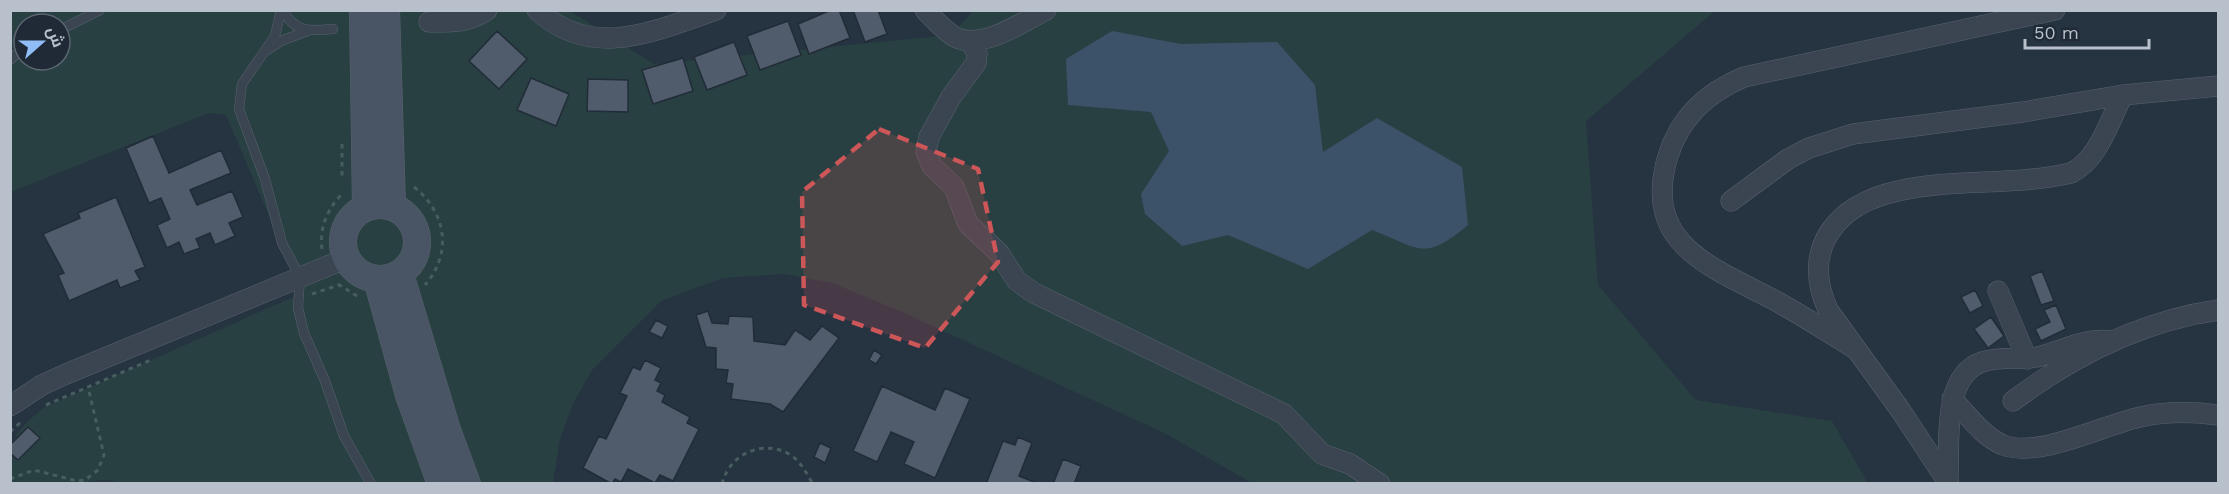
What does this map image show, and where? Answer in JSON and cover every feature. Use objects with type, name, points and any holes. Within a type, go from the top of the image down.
[{"type":"street","points":[[363,10],[379,207]]},
{"type":"street","points":[[386,10],[393,178],[379,207],[347,224],[343,241],[347,258],[359,273],[395,283]]},
{"type":"street","points":[[429,22],[469,20],[487,10]]},
{"type":"street","points":[[537,10],[553,24],[571,34],[610,39],[658,29],[716,10]]},
{"type":"street","points":[[925,10],[949,33],[971,41],[991,36],[1046,10]]},
{"type":"street","points":[[1854,348],[1791,310],[1705,265],[1677,238],[1665,215],[1661,189],[1665,166],[1678,131],[1688,117],[1713,93],[1744,77],[2055,10]]},
{"type":"street","points":[[971,41],[977,54],[976,63],[951,97],[930,137],[926,152],[932,166],[954,187],[968,224],[999,253],[1017,281],[1034,294],[1284,414],[1322,454],[1350,464],[1380,483]]},
{"type":"street","points":[[1731,201],[1788,159],[1842,137],[1876,130],[2023,112],[2123,95],[2218,86]]},
{"type":"street","points":[[1949,483],[1901,411],[1828,310],[1819,282],[1818,255],[1831,229],[1856,208],[1899,190],[2071,172],[2080,168],[2093,154],[2123,95]]},
{"type":"street","points":[[379,207],[408,216],[417,233],[417,252],[408,268],[395,283],[409,395],[441,483]]},
{"type":"street","points":[[16,413],[50,381],[347,258]]},
{"type":"street","points":[[395,283],[467,483]]},
{"type":"street","points":[[1998,291],[2027,359]]},
{"type":"street","points":[[2013,401],[2058,369],[2113,341],[2173,318],[2218,310]]},
{"type":"street","points":[[1949,483],[1952,399],[1959,380],[1973,366],[1992,359],[2027,359],[2079,342],[2113,341]]},
{"type":"street","points":[[1952,399],[1989,436],[2018,448],[2042,446],[2145,416],[2169,412],[2218,415]]},
{"type":"lane","points":[[72,24],[100,10]]},
{"type":"lane","points":[[282,10],[291,23],[308,31]]},
{"type":"lane","points":[[282,10],[275,36],[243,84],[239,109],[265,180],[282,243],[300,277],[298,299],[304,333],[325,381],[339,425],[371,483]]},
{"type":"lane","points":[[263,53],[284,40],[308,31],[333,28]]},
{"type":"path","points":[[393,178],[410,184],[431,203],[443,231],[443,246],[427,284],[395,283]]},
{"type":"path","points":[[298,299],[339,285]]},
{"type":"path","points":[[44,406],[161,356]]},
{"type":"path","points":[[10,479],[34,470],[77,481],[85,480],[98,470],[104,455],[88,387]]},
{"type":"path","points":[[10,432],[16,413]]},
{"type":"path","points":[[722,483],[724,475],[740,456],[766,448],[779,449],[791,455],[801,463],[813,483]]},
{"type":"highlighted area","points":[[879,129],[978,169],[998,262],[925,348],[804,305],[802,192]]},
{"type":"green space","points":[[974,10],[1715,11],[1586,121],[1598,285],[1696,400],[1832,421],[1868,483],[1252,483],[1164,433],[902,312],[832,283],[784,274],[723,278],[661,301],[592,370],[573,404],[560,439],[553,483],[121,484],[103,480],[79,483],[11,483],[11,456],[14,440],[23,427],[43,408],[302,293],[226,115],[209,113],[11,192],[11,11],[570,11],[654,64],[951,35]]},
{"type":"water","points":[[1112,31],[1181,44],[1277,42],[1315,85],[1323,152],[1377,118],[1462,167],[1468,225],[1453,237],[1431,248],[1412,247],[1372,230],[1308,269],[1228,235],[1182,246],[1145,214],[1141,194],[1169,151],[1151,112],[1068,105],[1066,59]]},
{"type":"building","points":[[831,10],[839,10],[850,38],[809,54],[798,24]]},
{"type":"building","points":[[853,10],[878,10],[887,34],[865,42]]},
{"type":"building","points":[[788,21],[801,55],[760,70],[747,36]]},
{"type":"building","points":[[497,31],[527,59],[499,89],[469,61]]},
{"type":"building","points":[[734,42],[747,75],[707,90],[694,57]]},
{"type":"building","points":[[683,58],[693,91],[653,104],[642,70]]},
{"type":"building","points":[[531,78],[569,94],[556,126],[517,110]]},
{"type":"building","points":[[588,79],[628,80],[628,112],[587,111]]},
{"type":"building","points":[[153,136],[169,173],[221,150],[231,173],[190,190],[197,205],[232,191],[243,217],[229,223],[235,236],[215,245],[210,233],[196,239],[200,248],[184,254],[179,242],[167,248],[157,225],[170,219],[161,198],[149,203],[126,148]]},
{"type":"building","points":[[116,197],[145,267],[135,271],[140,280],[120,288],[117,280],[69,301],[58,275],[64,273],[43,234],[80,218],[78,213]]},
{"type":"building","points":[[2042,271],[2054,301],[2041,305],[2030,276]]},
{"type":"building","points":[[1975,290],[1983,306],[1970,313],[1961,297]]},
{"type":"building","points":[[2056,305],[2066,329],[2041,341],[2035,329],[2050,322],[2044,310]]},
{"type":"building","points":[[708,311],[712,323],[728,324],[729,316],[753,317],[754,341],[785,345],[795,330],[810,340],[822,326],[839,338],[783,412],[770,404],[731,399],[733,384],[726,383],[728,370],[716,369],[716,348],[706,347],[696,315]]},
{"type":"building","points":[[1991,317],[2004,336],[1988,348],[1974,329]]},
{"type":"building","points":[[656,320],[668,326],[662,338],[649,332]]},
{"type":"building","points":[[874,350],[882,355],[876,364],[869,360]]},
{"type":"building","points":[[645,360],[661,368],[655,380],[661,383],[657,391],[665,395],[662,402],[690,417],[687,423],[699,429],[673,481],[660,475],[655,483],[628,469],[621,482],[615,479],[612,484],[583,468],[599,436],[606,439],[627,396],[620,393],[633,367],[640,370]]},
{"type":"building","points":[[882,386],[935,410],[945,388],[970,399],[935,478],[904,464],[914,442],[891,432],[877,462],[853,451]]},
{"type":"building","points":[[28,427],[40,438],[18,460],[10,453],[10,445]]},
{"type":"building","points":[[1018,437],[1032,443],[1019,476],[1039,484],[986,484],[1003,441],[1015,445]]},
{"type":"building","points":[[820,443],[831,448],[825,463],[814,457]]},
{"type":"building","points":[[1063,459],[1081,466],[1074,484],[1053,484]]}]
